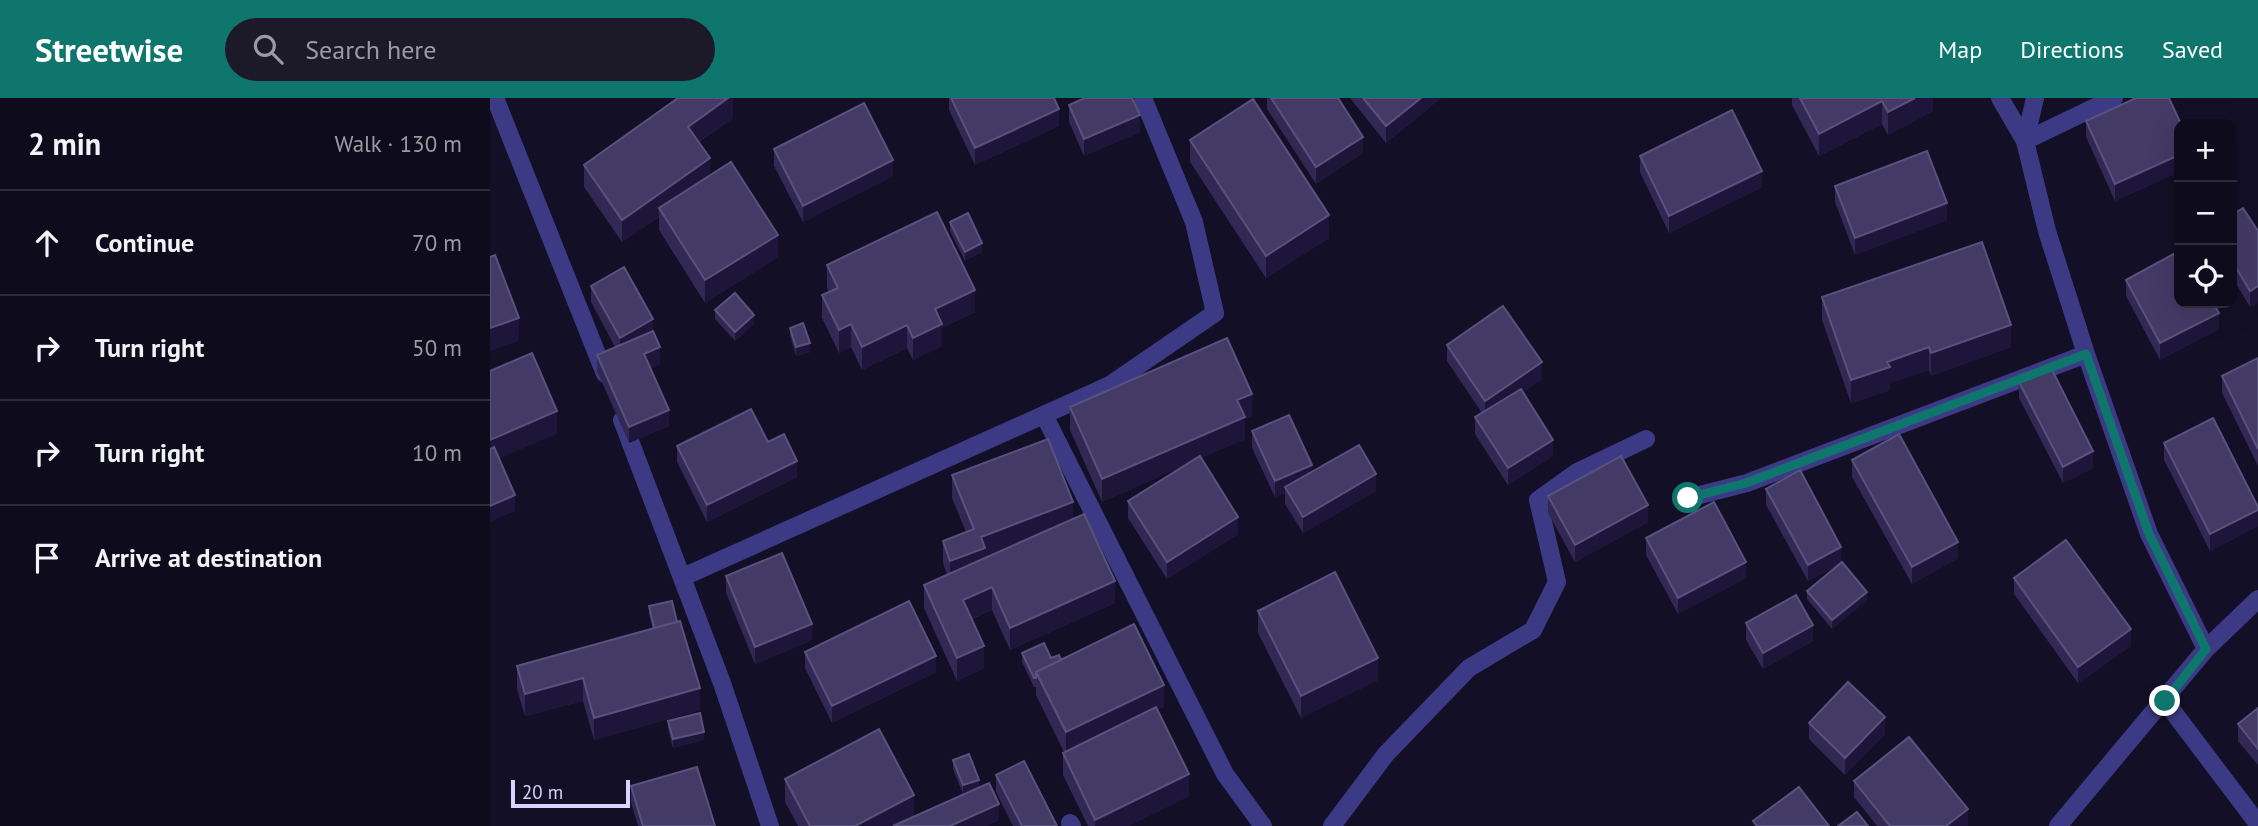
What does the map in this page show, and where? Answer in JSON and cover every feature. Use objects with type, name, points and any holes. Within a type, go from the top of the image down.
[{"type":"street","points":[[495,98],[683,578],[771,826]]},
{"type":"street","points":[[683,578],[1110,385],[1215,313],[1194,222],[1143,98]]},
{"type":"street","points":[[2000,98],[2025,141],[2047,231],[2086,354],[2149,534],[2206,649]]},
{"type":"street","points":[[2025,141],[2035,98]]},
{"type":"street","points":[[2025,141],[2114,98]]},
{"type":"street","points":[[1688,498],[1746,483],[2086,354]]},
{"type":"street","points":[[1044,415],[1225,774],[1263,826]]},
{"type":"street","points":[[1332,826],[1386,754],[1469,668],[1533,631],[1557,582],[1538,500],[1577,472],[1646,439]]},
{"type":"street","points":[[2058,826],[2206,649],[2258,599]]},
{"type":"street","points":[[2165,701],[2258,824]]},
{"type":"building","points":[[678,98],[728,98],[688,127],[710,158],[622,220],[584,165]]},
{"type":"building","points":[[951,98],[1054,98],[1059,109],[975,148]]},
{"type":"building","points":[[1085,98],[1132,98],[1140,115],[1084,139],[1069,105]]},
{"type":"building","points":[[1271,98],[1338,98],[1363,137],[1316,167]]},
{"type":"building","points":[[1363,98],[1421,98],[1386,126]]},
{"type":"building","points":[[1800,98],[1915,98],[1888,112],[1882,101],[1819,134]]},
{"type":"building","points":[[2136,98],[2169,98],[2179,119],[2174,119],[2174,157],[2115,184],[2086,121]]},
{"type":"building","points":[[1253,99],[1329,215],[1266,256],[1190,140]]},
{"type":"building","points":[[864,103],[893,160],[803,206],[774,149]]},
{"type":"building","points":[[1732,110],[1762,171],[1669,216],[1640,156]]},
{"type":"building","points":[[1927,151],[1947,203],[1855,238],[1835,186]]},
{"type":"building","points":[[731,162],[778,235],[705,280],[659,208]]},
{"type":"building","points":[[2243,208],[2258,231],[2258,286],[2250,291],[2237,269],[2237,212]]},
{"type":"building","points":[[937,212],[975,290],[935,309],[942,324],[913,338],[907,325],[862,347],[851,324],[839,330],[822,295],[838,288],[827,265]]},
{"type":"building","points":[[968,213],[982,243],[965,252],[950,222]]},
{"type":"building","points":[[1982,242],[2011,325],[1931,353],[1929,347],[1887,362],[1890,367],[1851,380],[1822,297]]},
{"type":"building","points":[[2174,254],[2174,308],[2216,308],[2219,313],[2160,343],[2126,280]]},
{"type":"building","points":[[495,255],[519,318],[490,328],[490,257]]},
{"type":"building","points":[[624,267],[653,319],[620,338],[591,286]]},
{"type":"building","points":[[735,293],[754,315],[735,332],[715,310]]},
{"type":"building","points":[[1503,306],[1542,362],[1485,401],[1447,345]]},
{"type":"building","points":[[803,323],[810,343],[796,347],[790,328]]},
{"type":"building","points":[[653,331],[660,347],[644,354],[669,410],[629,427],[597,355]]},
{"type":"building","points":[[1227,338],[1252,394],[1237,400],[1245,417],[1102,479],[1070,407]]},
{"type":"building","points":[[532,353],[557,411],[490,440],[490,371]]},
{"type":"building","points":[[2258,358],[2258,449],[2222,376]]},
{"type":"building","points":[[2050,366],[2093,451],[2063,467],[2019,382]]},
{"type":"building","points":[[1521,389],[1553,440],[1508,468],[1475,417]]},
{"type":"building","points":[[751,409],[768,442],[784,434],[797,461],[707,505],[677,446]]},
{"type":"building","points":[[1289,415],[1312,465],[1275,481],[1252,431]]},
{"type":"building","points":[[2213,418],[2258,510],[2210,534],[2164,443]]},
{"type":"building","points":[[1899,434],[1958,542],[1912,567],[1852,460]]},
{"type":"building","points":[[1048,439],[1073,502],[981,537],[985,548],[950,561],[943,541],[974,529],[952,475]]},
{"type":"building","points":[[1359,445],[1376,474],[1303,517],[1285,487]]},
{"type":"building","points":[[494,447],[515,495],[490,506],[490,449]]},
{"type":"building","points":[[1200,456],[1238,517],[1167,562],[1128,501]]},
{"type":"building","points":[[1621,456],[1648,505],[1575,545],[1548,496]]},
{"type":"building","points":[[1800,470],[1841,547],[1808,565],[1766,489]]},
{"type":"building","points":[[1714,502],[1746,562],[1678,598],[1646,538]]},
{"type":"building","points":[[1084,514],[1115,581],[1010,628],[992,587],[963,600],[984,646],[957,658],[924,585]]},
{"type":"building","points":[[2066,540],[2131,629],[2078,667],[2014,578]]},
{"type":"building","points":[[782,553],[812,624],[755,647],[726,576]]},
{"type":"building","points":[[1842,562],[1867,592],[1832,620],[1807,591]]},
{"type":"building","points":[[1335,572],[1378,658],[1301,696],[1258,611]]},
{"type":"building","points":[[1796,595],[1813,625],[1763,653],[1746,623]]},
{"type":"building","points":[[672,601],[677,622],[654,628],[649,606]]},
{"type":"building","points":[[909,601],[936,656],[832,706],[805,652]]},
{"type":"building","points":[[680,621],[700,688],[594,718],[583,678],[525,694],[517,666]]},
{"type":"building","points":[[1134,624],[1164,685],[1066,732],[1036,672]]},
{"type":"building","points":[[1044,643],[1051,658],[1059,655],[1061,660],[1036,672],[1034,678],[1022,653]]},
{"type":"building","points":[[1848,682],[1885,717],[1845,758],[1809,723]]},
{"type":"building","points":[[1156,707],[1189,774],[1095,820],[1063,753]]},
{"type":"building","points":[[2258,708],[2258,749],[2238,724]]},
{"type":"building","points":[[700,713],[704,732],[673,739],[668,721]]},
{"type":"building","points":[[879,729],[914,795],[855,826],[810,826],[785,779]]},
{"type":"building","points":[[1909,737],[1968,809],[1946,826],[1890,826],[1854,781]]},
{"type":"building","points":[[969,754],[979,780],[963,785],[953,760]]},
{"type":"building","points":[[1024,761],[1057,826],[1022,826],[996,775]]},
{"type":"building","points":[[697,767],[715,826],[643,826],[631,786]]},
{"type":"building","points":[[989,783],[999,804],[950,826],[893,826]]},
{"type":"building","points":[[1799,787],[1829,826],[1757,826],[1753,821]]},
{"type":"building","points":[[1857,812],[1868,826],[1838,826]]},
{"type":"route","points":[[1688,498],[1746,483],[2086,354],[2149,534],[2206,649],[2165,701]]}]
